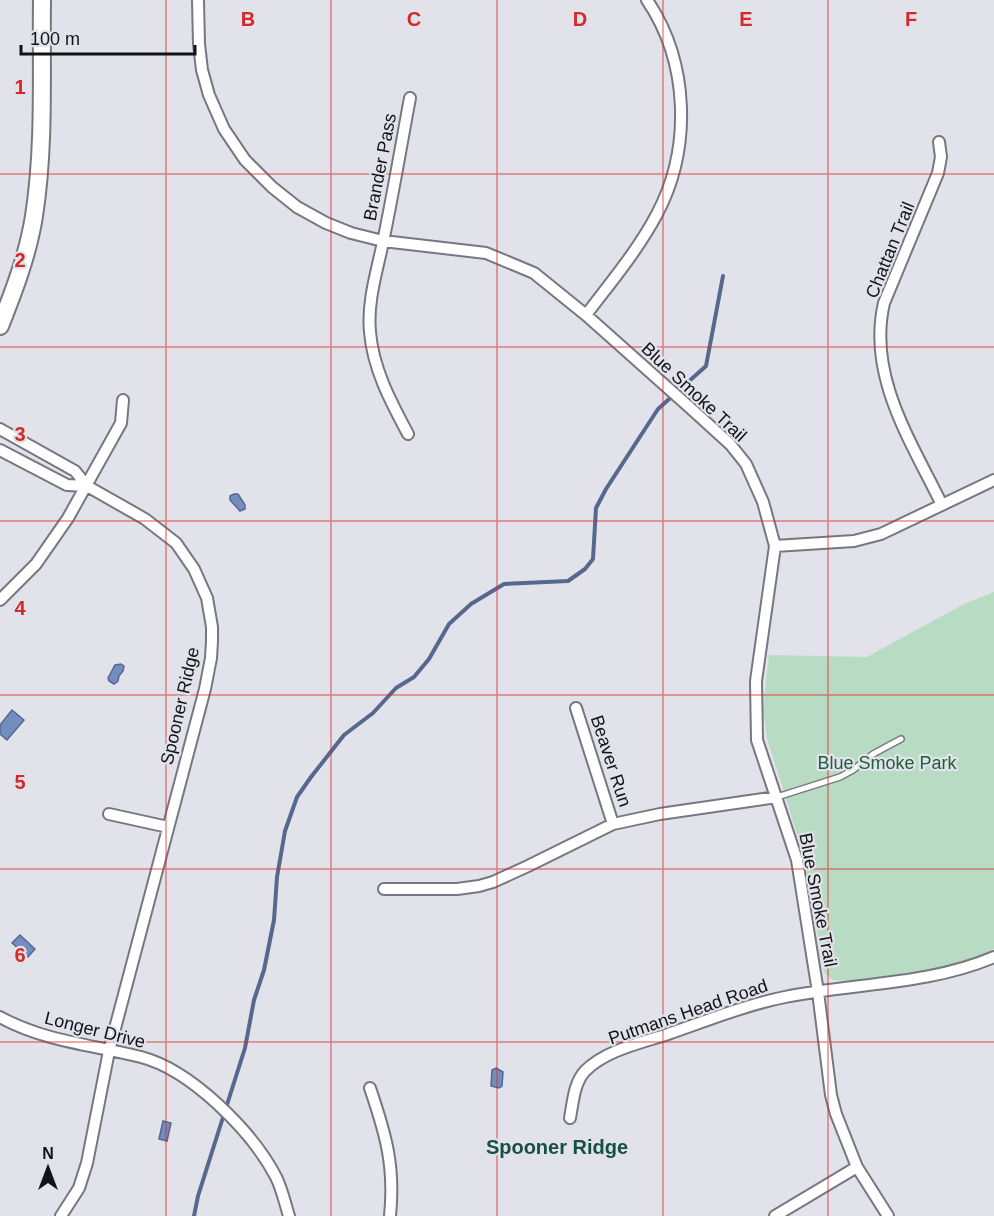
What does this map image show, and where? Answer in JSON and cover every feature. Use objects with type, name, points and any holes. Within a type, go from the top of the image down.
[{"type":"street","points":[[0,326],[12,298],[34,216],[39,161],[42,0]]},
{"type":"street","name":"Blue Smoke Trail","points":[[198,0],[199,44],[209,95],[225,129],[245,160],[272,187],[297,207],[351,233],[383,241],[469,249],[500,257],[534,273],[586,315],[730,444],[746,464],[763,502],[775,546],[756,681],[757,740],[796,860],[818,992],[831,1095],[836,1114],[857,1167],[888,1216]]},
{"type":"street","points":[[586,315],[633,253],[658,213],[673,174],[678,152],[681,116],[678,78],[662,28],[647,0]]},
{"type":"street","name":"Brander Pass","points":[[408,434],[386,390],[375,361],[369,332],[370,309],[410,98]]},
{"type":"street","name":"Chattan Trail","points":[[939,142],[941,157],[938,173],[884,303],[880,321],[880,342],[888,391],[942,505]]},
{"type":"street","points":[[0,600],[36,564],[68,519],[122,423],[123,400]]},
{"type":"street","name":"Spooner Ridge","points":[[0,429],[75,471],[87,486],[146,519],[176,543],[194,569],[207,598],[212,627],[211,658],[109,1051],[87,1163],[79,1188],[61,1216]]},
{"type":"street","points":[[0,450],[67,485],[87,486]]},
{"type":"street","points":[[775,546],[854,540],[880,534],[994,480]]},
{"type":"street","name":"Beaver Run","points":[[576,708],[614,824]]},
{"type":"street","points":[[384,889],[457,889],[494,882],[614,824],[660,814],[777,797]]},
{"type":"street","points":[[109,814],[168,827]]},
{"type":"street","name":"Putmans Head Road","points":[[570,1118],[580,1079],[586,1070],[608,1056],[731,1012],[785,997],[947,974],[994,957]]},
{"type":"street","name":"Longer Drive","points":[[0,1017],[16,1026],[41,1035],[143,1058],[174,1072],[198,1087],[228,1115],[257,1149],[275,1175],[289,1216]]},
{"type":"street","points":[[370,1088],[390,1154],[392,1176],[390,1216]]},
{"type":"street","points":[[775,1216],[857,1167]]},
{"type":"lane","points":[[777,797],[840,777],[873,754],[901,740]]},
{"type":"green space","name":"Blue Smoke Park","points":[[994,592],[994,949],[959,963],[922,971],[847,981],[833,980],[824,972],[803,853],[767,738],[763,708],[769,655],[867,657],[964,604]]},
{"type":"water","points":[[238,494],[245,509],[240,511],[230,500],[230,496]]},
{"type":"water","points":[[115,665],[124,666],[123,671],[114,684],[108,678]]},
{"type":"water","points":[[12,710],[24,720],[7,740],[0,734],[0,725]]},
{"type":"water","points":[[20,935],[35,949],[28,957],[12,943]]},
{"type":"water","points":[[496,1068],[503,1072],[502,1086],[499,1088],[491,1086],[492,1070]]},
{"type":"water","points":[[163,1121],[171,1123],[167,1141],[159,1139]]},
{"type":"waterway","points":[[194,1216],[198,1196],[245,1048],[254,1000],[264,970],[274,920],[277,877],[285,831],[297,797],[344,735],[373,713],[396,688],[414,677],[429,659],[449,624],[471,604],[504,584],[568,581],[585,569],[593,559],[596,508],[606,489],[658,409],[706,366],[723,276]]},
{"type":"district","name":"Spooner Ridge","points":[[557,1147]]}]
